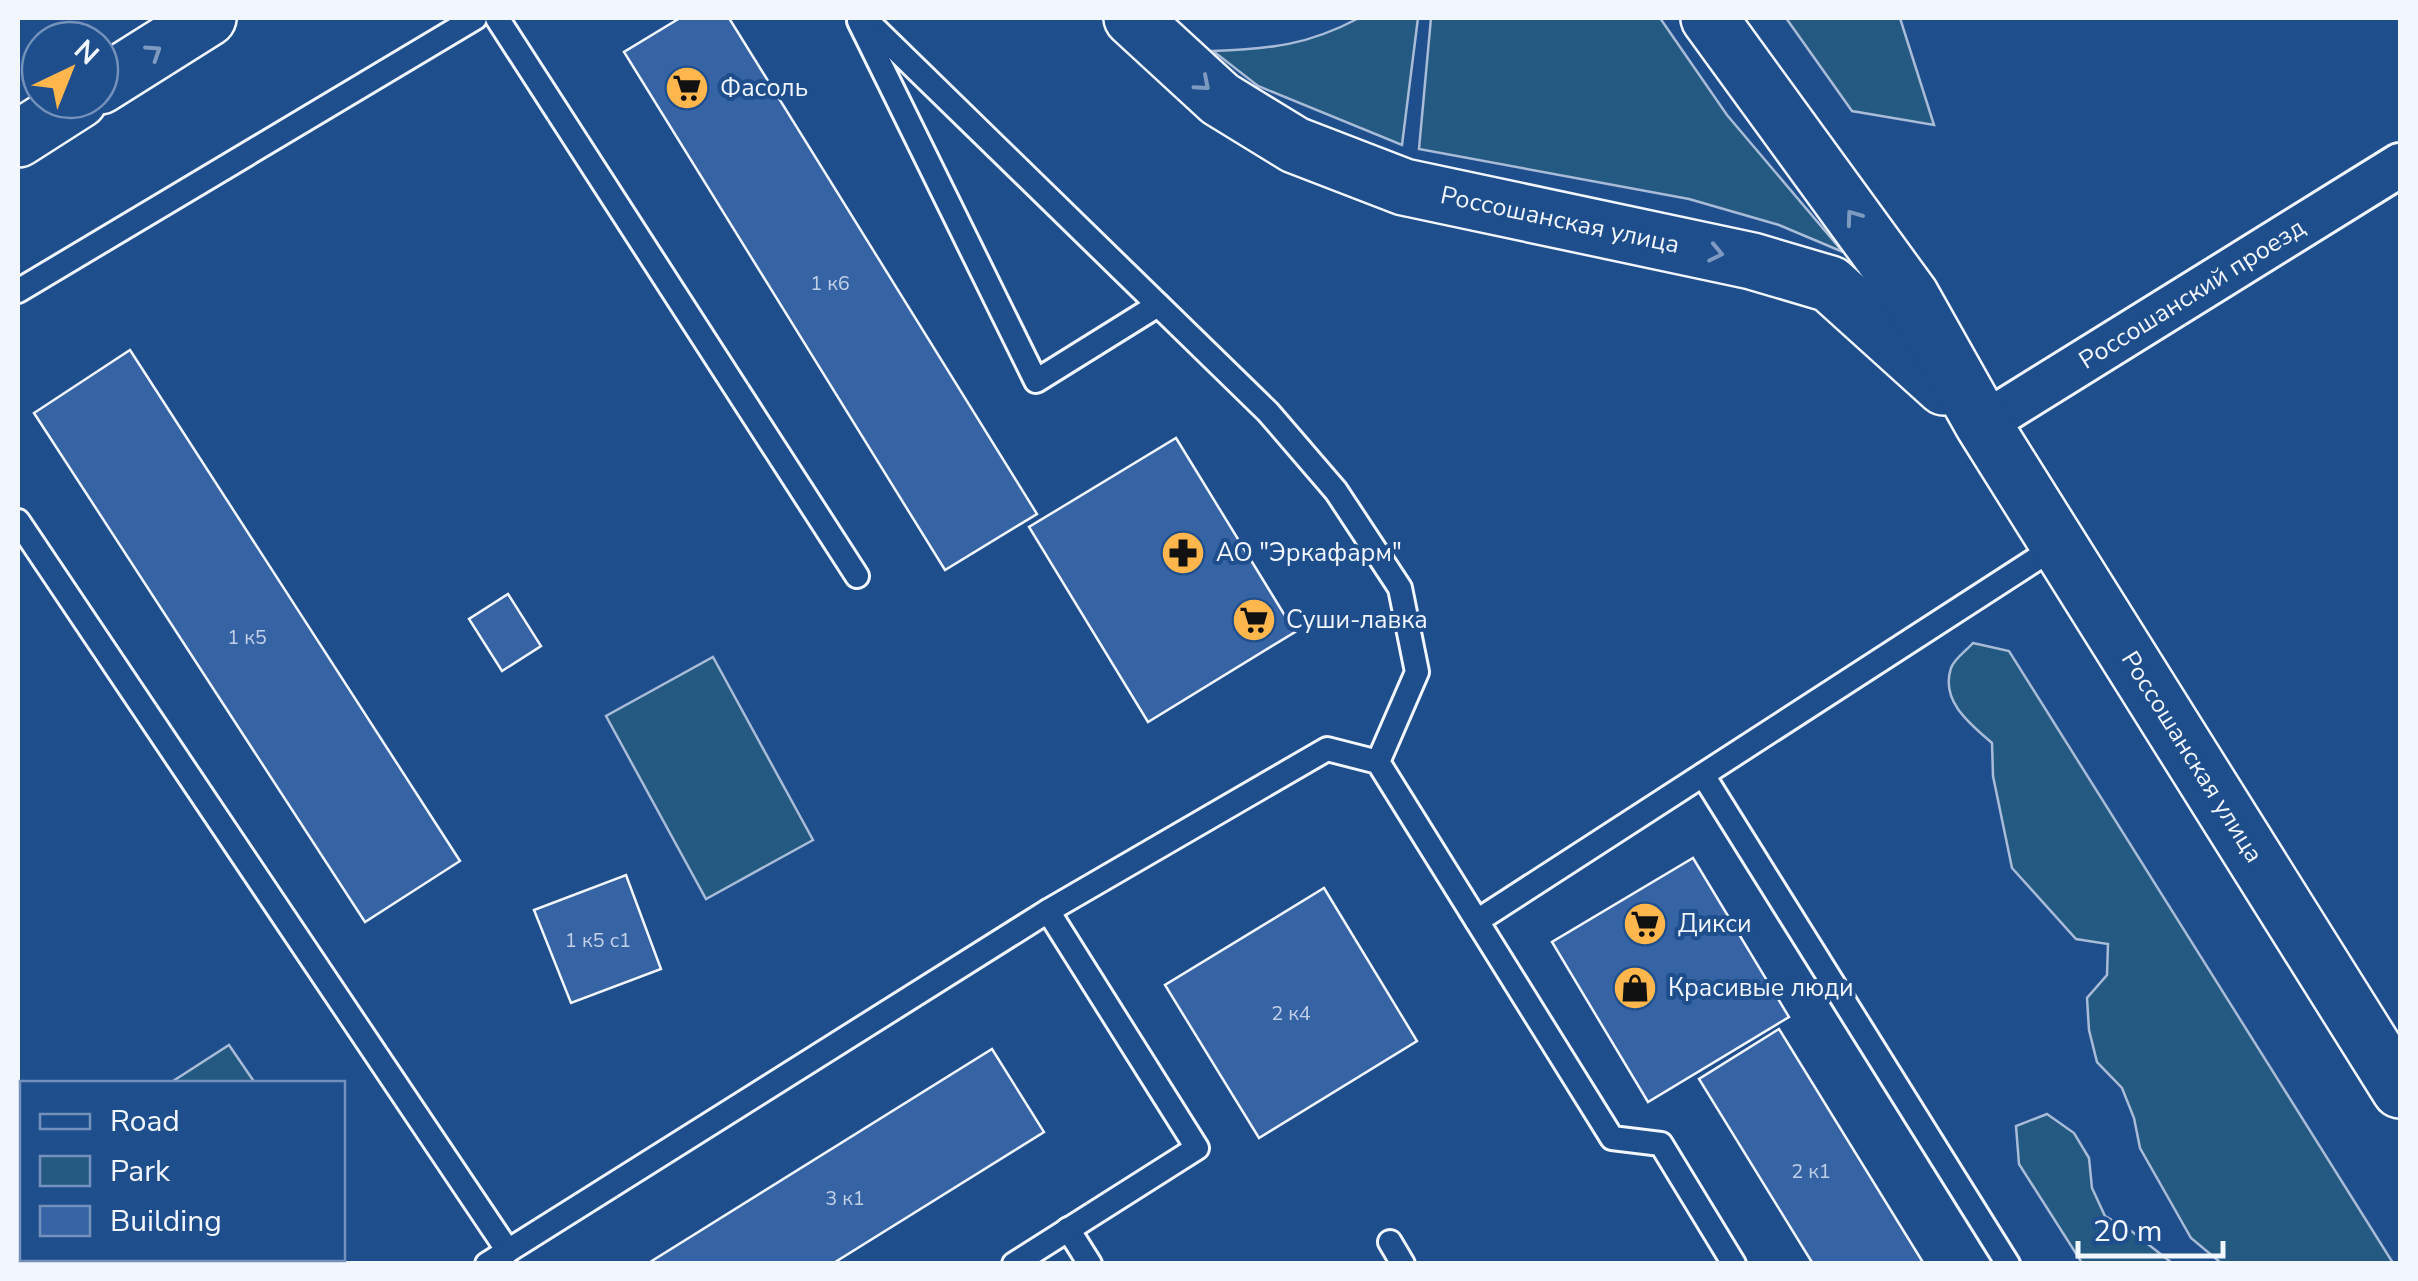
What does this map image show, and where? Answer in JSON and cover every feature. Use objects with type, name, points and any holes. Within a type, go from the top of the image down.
[{"type":"street","points":[[120,73],[208,18]]},
{"type":"street","name":"Россошанская улица","points":[[1132,18],[1220,99],[1295,144],[1404,187],[1752,261],[1830,284],[1983,424]]},
{"type":"street","name":"Россошанская улица","points":[[1709,18],[1910,296],[1983,424],[2400,1090]]},
{"type":"street","points":[[18,139],[48,120]]},
{"type":"street","name":"Россошанский проезд","points":[[1983,424],[2400,165]]},
{"type":"lane","points":[[18,291],[475,18]]},
{"type":"lane","points":[[497,18],[857,576]]},
{"type":"lane","points":[[861,18],[1268,412],[1325,478],[1400,588],[1417,672],[1378,762]]},
{"type":"lane","points":[[861,18],[1036,381],[1158,305]]},
{"type":"lane","points":[[18,522],[498,1257],[1048,911],[1327,749],[1378,762],[1612,1138],[1662,1144],[1734,1264]]},
{"type":"lane","points":[[1477,922],[2058,545]]},
{"type":"lane","points":[[1703,775],[2008,1264]]},
{"type":"lane","points":[[1014,1264],[1197,1148],[1048,911]]},
{"type":"lane","points":[[1068,1230],[1090,1264]]},
{"type":"lane","points":[[1390,1242],[1403,1264]]},
{"type":"green space","points":[[1359,18],[1418,18],[1402,145],[1258,86],[1213,51],[1289,44]]},
{"type":"green space","points":[[1431,18],[1660,18],[1727,115],[1843,252],[1779,225],[1689,199],[1419,149]]},
{"type":"green space","points":[[1786,18],[1900,18],[1934,125],[1852,111]]},
{"type":"green space","points":[[1973,643],[2009,651],[2393,1263],[2221,1263],[2191,1238],[2140,1148],[2122,1088],[2097,1062],[2087,998],[2107,975],[2108,944],[2076,939],[2012,868],[1993,776],[1992,743],[1959,711],[1950,691],[1953,665]]},
{"type":"green space","points":[[713,657],[813,840],[706,899],[606,716]]},
{"type":"green space","points":[[229,1045],[254,1081],[173,1081]]},
{"type":"green space","points":[[2047,1114],[2074,1133],[2089,1158],[2092,1188],[2105,1216],[2172,1263],[2082,1263],[2019,1164],[2016,1126]]},
{"type":"building","points":[[680,18],[729,18],[1037,514],[945,570],[624,52]]},
{"type":"building","points":[[130,350],[460,861],[365,922],[34,413]]},
{"type":"building","points":[[1176,438],[1295,632],[1148,722],[1029,527]]},
{"type":"building","points":[[508,594],[541,646],[502,671],[469,619]]},
{"type":"building","points":[[1693,858],[1789,1017],[1648,1102],[1552,942]]},
{"type":"building","points":[[626,875],[661,969],[571,1003],[534,910]]},
{"type":"building","points":[[1324,888],[1417,1041],[1259,1138],[1165,985]]},
{"type":"building","points":[[1779,1029],[1924,1264],[1813,1264],[1699,1079]]},
{"type":"building","points":[[992,1049],[1044,1132],[832,1264],[647,1264]]},
{"type":"wall","points":[[105,1264],[109,1261]]},
{"type":"place","name":"Фасоль","points":[[687,88]]},
{"type":"place","name":"АО \"Эркафарм\"","points":[[1183,553]]},
{"type":"place","name":"Суши-лавка","points":[[1254,620]]},
{"type":"place","name":"Дикси","points":[[1645,924]]},
{"type":"place","name":"Красивые люди","points":[[1635,988]]}]
